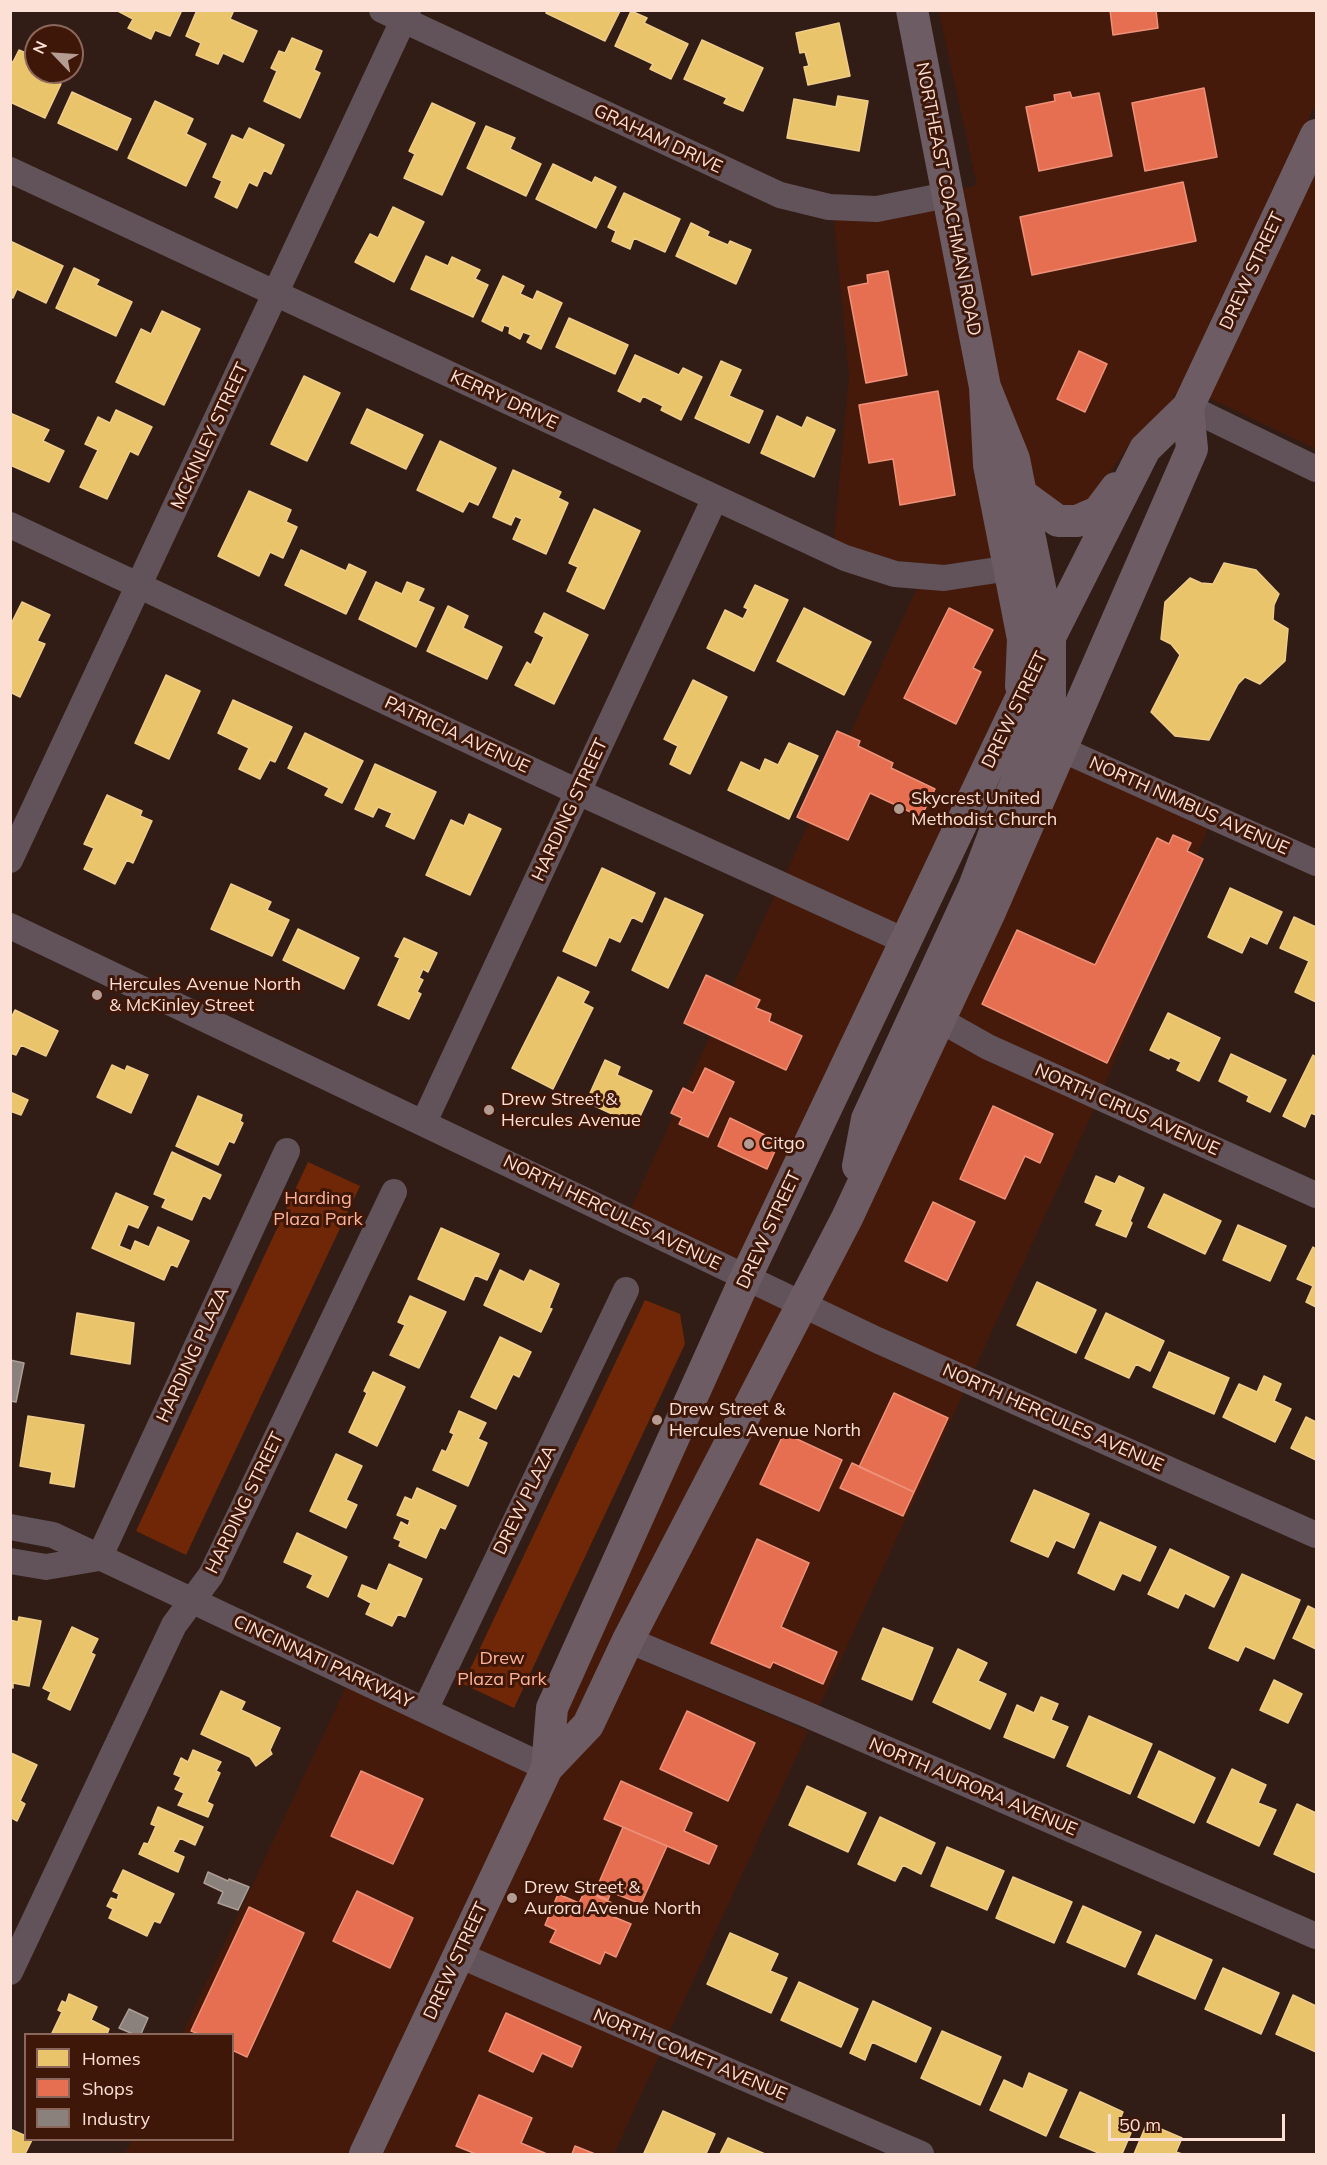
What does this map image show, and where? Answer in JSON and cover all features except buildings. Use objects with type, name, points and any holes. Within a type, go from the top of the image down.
[{"type":"main road","name":"NORTHEAST COACHMAN ROAD","points":[[912,10],[985,387],[989,465],[1023,639],[1021,698]]},
{"type":"main road","name":"DREW STREET","points":[[547,1768],[552,1708],[746,1277],[1050,637],[1145,448],[1188,407],[1317,135]]},
{"type":"main road","name":"NORTHEAST COACHMAN ROAD","points":[[985,387],[1014,459],[1050,637]]},
{"type":"main road","name":"DREW STREET","points":[[931,1009],[989,914],[1192,449],[1188,407]]},
{"type":"main road","points":[[1021,494],[1058,521],[1077,521],[1098,512],[1145,448]]},
{"type":"main road","name":"DREW STREET","points":[[365,2154],[547,1768],[588,1725],[628,1640],[847,1218],[931,1009],[998,824],[1039,731],[1050,697],[1050,637]]},
{"type":"main road","points":[[931,1009],[918,983],[918,968],[922,952],[954,879],[966,814]]},
{"type":"street","name":"GRAHAM DRIVE","points":[[398,14],[780,195],[829,207],[877,208],[947,195]]},
{"type":"street","name":"MCKINLEY STREET","points":[[10,860],[276,294],[398,14]]},
{"type":"street","name":"KERRY DRIVE","points":[[10,170],[845,558],[896,574],[944,578],[1010,568]]},
{"type":"street","points":[[1188,407],[1317,469]]},
{"type":"street","name":"HARDING STREET","points":[[424,1122],[715,498]]},
{"type":"street","name":"PATRICIA AVENUE","points":[[10,525],[578,792],[905,940]]},
{"type":"street","name":"NORTH NIMBUS AVENUE","points":[[1061,749],[1317,863]]},
{"type":"street","name":"NORTH HERCULES AVENUE","points":[[10,926],[877,1340],[1317,1535]]},
{"type":"street","name":"NORTH CIRUS AVENUE","points":[[931,1009],[976,1041],[1317,1195]]},
{"type":"street","name":"HARDING PLAZA","points":[[99,1558],[287,1151]]},
{"type":"street","name":"HARDING STREET","points":[[10,1972],[174,1625],[211,1575],[394,1192]]},
{"type":"street","name":"DREW PLAZA","points":[[425,1710],[626,1290]]},
{"type":"street","name":"CINCINNATI PARKWAY","points":[[10,1527],[53,1535],[547,1768]]},
{"type":"street","points":[[10,1561],[46,1567],[99,1558]]},
{"type":"street","name":"NORTH AURORA AVENUE","points":[[628,1640],[1317,1936]]},
{"type":"street","name":"NORTH COMET AVENUE","points":[[459,1955],[921,2154]]},
{"type":"shaded area","points":[[939,11],[1316,11],[1316,103],[1178,394],[1173,394],[1174,401],[1142,432],[1138,432],[1089,502],[1062,509],[1033,488],[999,385],[959,190],[977,185]]},
{"type":"shaded area","points":[[1316,166],[1316,449],[1207,397]]},
{"type":"shaded area","points":[[936,210],[970,377],[994,558],[942,565],[897,561],[849,547],[834,540],[849,376],[834,220]]},
{"type":"shaded area","points":[[999,582],[1010,639],[1008,694],[955,799],[953,809],[898,924],[786,873],[917,588]]},
{"type":"shaded area","points":[[1069,766],[1208,828],[1104,1087],[993,1036],[957,1016]]},
{"type":"shaded area","points":[[775,895],[888,946],[739,1260],[631,1208]]},
{"type":"shaded area","points":[[946,1038],[971,1052],[1094,1109],[974,1370],[821,1300],[857,1233]]},
{"type":"shaded area","points":[[754,1294],[785,1309],[576,1718],[564,1731],[565,1712]]},
{"type":"shaded area","points":[[810,1321],[964,1392],[818,1709],[646,1635]]},
{"type":"shaded area","points":[[635,1657],[808,1731],[669,2033],[477,1950],[556,1782],[559,1782],[560,1774]]},
{"type":"shaded area","points":[[346,1687],[529,1773],[350,2154],[125,2154],[132,2141],[234,2141],[234,2033],[182,2033]]},
{"type":"shaded area","points":[[467,1972],[659,2055],[614,2154],[380,2154]]},
{"type":"green space","name":"Harding Plaza Park","points":[[308,1162],[360,1186],[186,1555],[136,1531]]},
{"type":"green space","name":"Drew Plaza Park","points":[[645,1300],[680,1314],[685,1344],[514,1708],[463,1684]]},
{"type":"place","name":"Skycrest United Methodist Church","points":[[899,809]]},
{"type":"place","name":"Hercules Avenue North & McKinley Street","points":[[97,995]]},
{"type":"place","name":"Drew Street & Hercules Avenue","points":[[489,1110]]},
{"type":"place","name":"Citgo","points":[[749,1144]]},
{"type":"place","name":"Drew Street & Hercules Avenue North","points":[[657,1420]]},
{"type":"place","name":"Drew Street & Aurora Avenue North","points":[[512,1898]]}]
